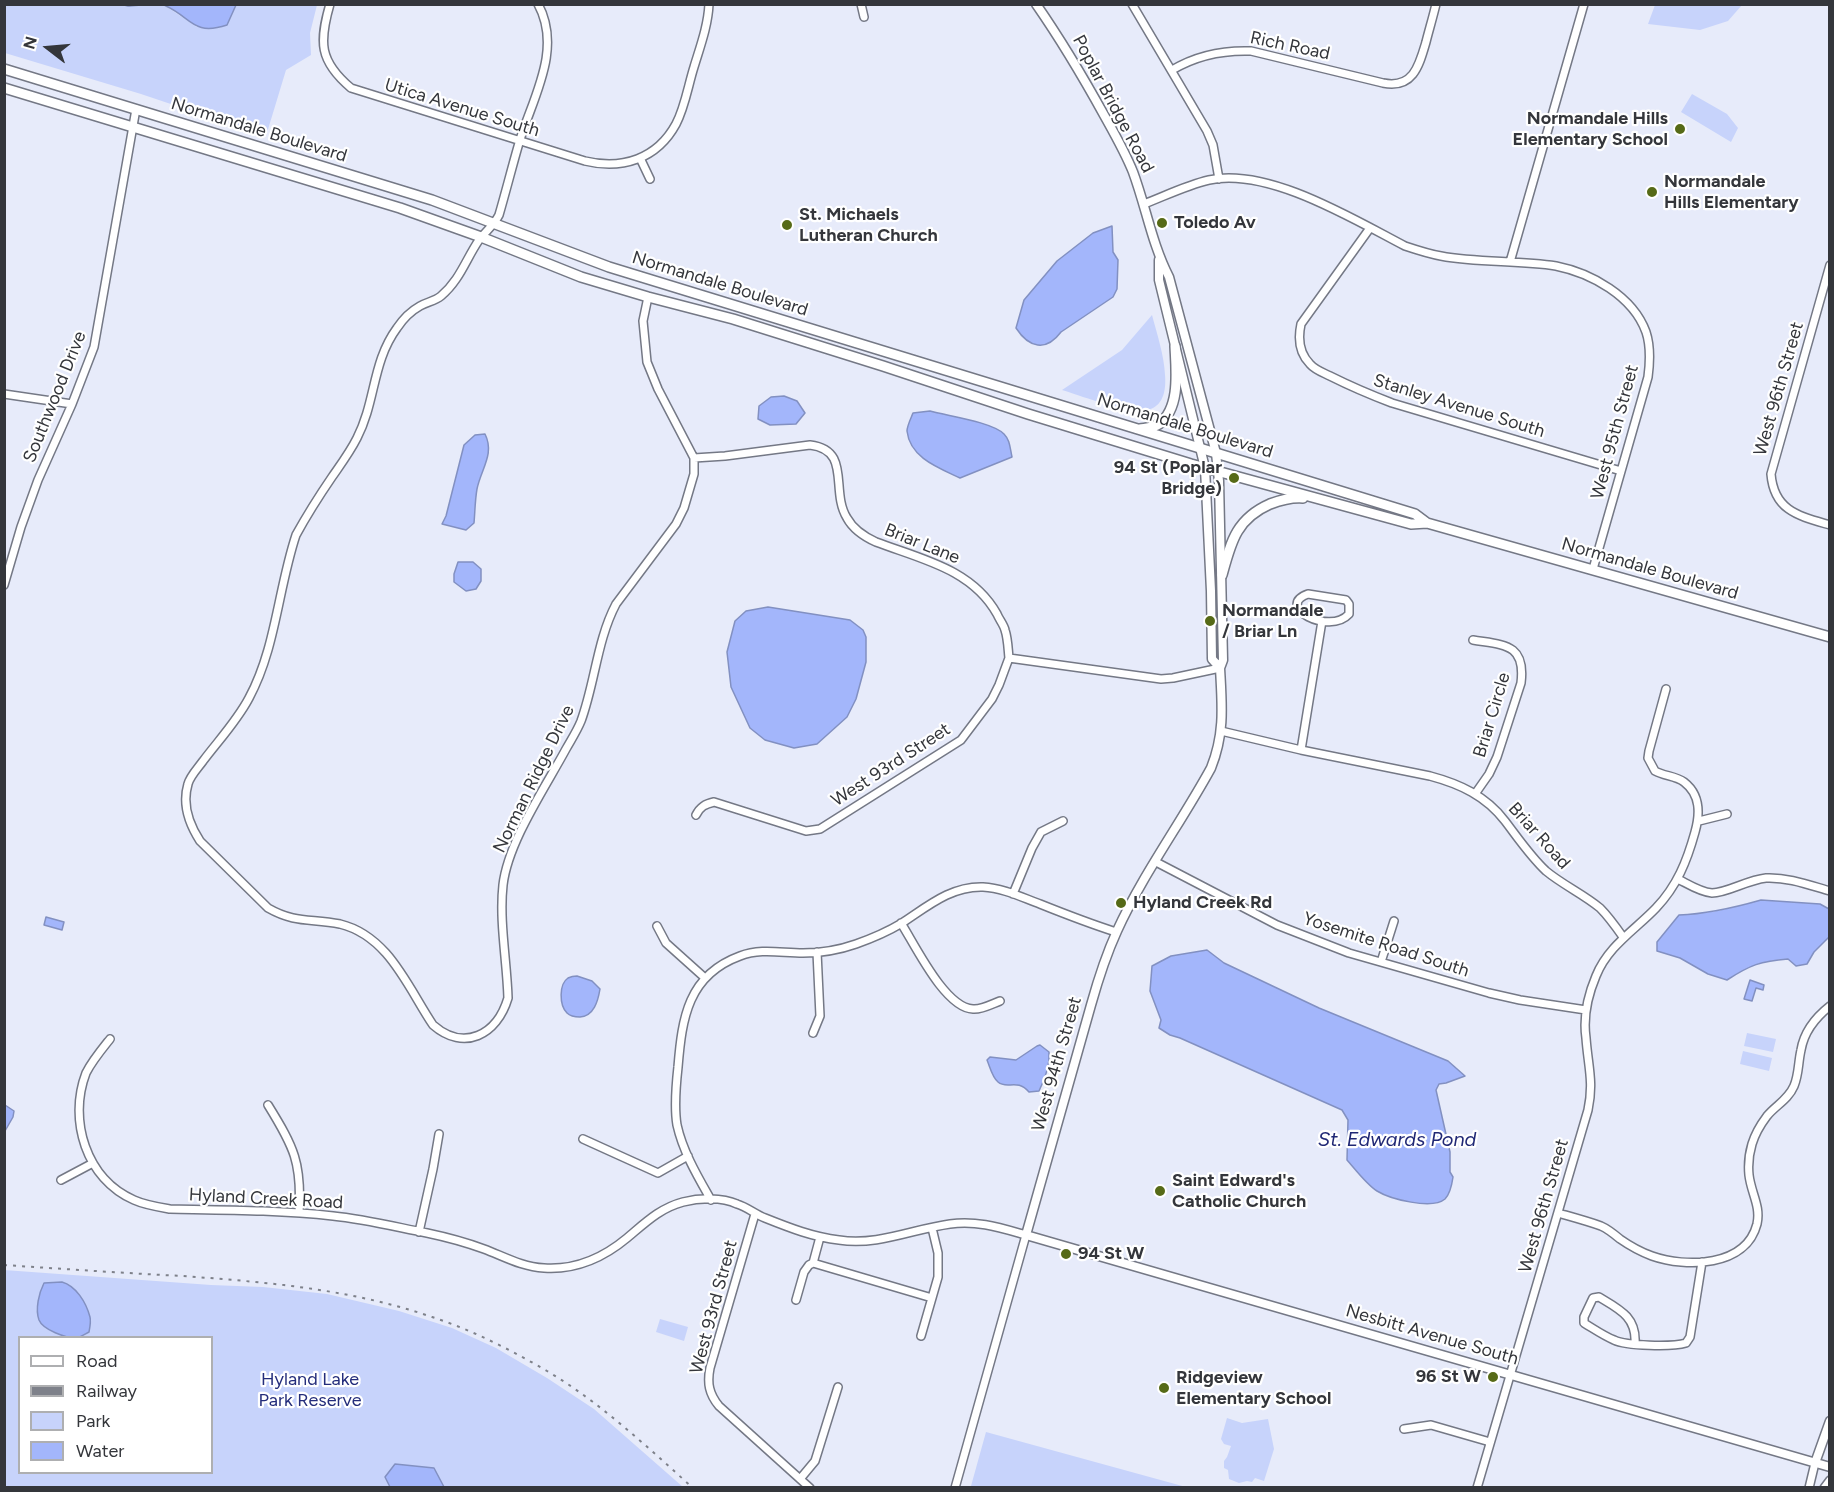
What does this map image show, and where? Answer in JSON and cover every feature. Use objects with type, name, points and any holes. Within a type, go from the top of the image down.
[{"type":"main road","name":"Normandale Boulevard","points":[[4,69],[432,200],[620,270],[1415,514],[1427,523]]},
{"type":"main road","name":"Normandale Boulevard","points":[[4,88],[400,208],[581,277],[744,322],[1028,414],[1205,468],[1410,524],[1427,523],[1830,637]]},
{"type":"main road","points":[[1138,429],[1162,421],[1174,400],[1175,346]]},
{"type":"main road","points":[[1222,575],[1231,542],[1241,525],[1250,516],[1281,500],[1294,498],[1323,500]]},
{"type":"street","name":"Utica Avenue South","points":[[330,4],[322,33],[326,57],[331,68],[351,88],[600,164],[615,165],[640,158]]},
{"type":"street","points":[[495,224],[519,141],[547,59],[546,26],[538,4]]},
{"type":"street","points":[[650,179],[640,158],[657,147],[676,123],[706,23],[709,4]]},
{"type":"street","points":[[861,4],[864,17]]},
{"type":"street","name":"Poplar Bridge Road","points":[[1036,4],[1056,33],[1116,137],[1132,170],[1159,259],[1169,277],[1216,453],[1222,575]]},
{"type":"street","points":[[1132,4],[1207,131],[1219,179]]},
{"type":"street","name":"Rich Road","points":[[1172,70],[1197,58],[1215,53],[1233,50],[1251,51],[1397,85],[1411,77],[1420,63],[1436,4]]},
{"type":"street","points":[[1144,204],[1193,185],[1219,179],[1242,178],[1279,187],[1310,199],[1405,246],[1423,252],[1442,256],[1510,262],[1584,4]]},
{"type":"street","name":"Southwood Drive","points":[[4,585],[21,526],[38,480],[72,404],[94,347],[136,109]]},
{"type":"street","name":"Norman Ridge Drive","points":[[495,224],[481,237],[451,286],[438,298],[420,306],[409,315],[385,345],[378,364],[372,398],[357,440],[296,535],[268,653],[259,677],[239,713],[188,783],[186,798],[187,813],[200,841],[268,908],[297,920],[341,925],[359,931],[375,942],[388,955],[433,1025],[442,1033],[454,1038],[465,1039],[476,1036],[498,1022],[504,1011],[508,998],[502,914],[503,884],[510,860],[519,836],[580,724],[590,696],[604,629],[609,616],[680,517],[694,474],[694,458]]},
{"type":"street","name":"Stanley Avenue South","points":[[1370,228],[1301,324],[1298,335],[1299,346],[1310,365],[1367,394],[1392,403],[1621,471]]},
{"type":"street","name":"Poplar Bridge Road","points":[[1159,259],[1159,280],[1202,449],[1210,575]]},
{"type":"street","name":"West 95th Street","points":[[1510,262],[1558,267],[1578,272],[1597,281],[1630,305],[1646,331],[1650,347],[1650,362],[1593,569]]},
{"type":"street","name":"West 96th Street","points":[[1829,525],[1803,517],[1784,506],[1772,486],[1771,474],[1828,280],[1830,265]]},
{"type":"street","points":[[648,297],[643,321],[647,362],[658,389],[694,458]]},
{"type":"street","points":[[4,394],[72,404]]},
{"type":"street","name":"Briar Lane","points":[[694,458],[810,445],[827,450],[833,455],[837,464],[839,494],[847,519],[865,537],[949,569],[975,586],[987,597],[1005,630],[1009,658]]},
{"type":"street","name":"West 94th Street","points":[[1210,575],[1212,659],[1220,668]]},
{"type":"street","name":"West 94th Street","points":[[955,1488],[1100,973],[1116,932],[1211,768],[1218,751],[1221,731],[1220,668],[1223,660],[1222,575]]},
{"type":"street","points":[[1308,594],[1340,598],[1349,604],[1349,614],[1345,619],[1322,621],[1312,619],[1300,612],[1298,603],[1303,596],[1308,594]]},
{"type":"street","points":[[1301,750],[1322,621]]},
{"type":"street","name":"Briar Circle","points":[[1473,640],[1504,645],[1511,649],[1521,662],[1522,670],[1521,683],[1497,758],[1475,794]]},
{"type":"street","points":[[1009,658],[1161,679],[1220,668]]},
{"type":"street","name":"West 93rd Street","points":[[696,815],[706,804],[714,802],[806,831],[820,829],[961,740],[992,699],[1009,658]]},
{"type":"street","points":[[1623,937],[1655,909],[1670,892],[1690,851],[1698,821],[1699,810],[1692,790],[1675,777],[1655,771],[1648,758],[1666,689]]},
{"type":"street","name":"Briar Road","points":[[1221,731],[1451,781],[1488,803],[1545,869],[1561,883],[1598,907],[1608,916],[1623,937]]},
{"type":"street","points":[[1698,821],[1726,814]]},
{"type":"street","points":[[1013,894],[1041,832],[1063,821]]},
{"type":"street","name":"Yosemite Road South","points":[[1156,862],[1277,925],[1313,940],[1382,962],[1520,1000],[1586,1010]]},
{"type":"street","points":[[1678,879],[1700,890],[1712,892],[1724,891],[1750,880],[1767,878],[1791,880],[1830,891]]},
{"type":"street","points":[[711,1200],[688,1156],[677,1123],[677,1075],[681,1032],[692,996],[705,978],[727,961],[759,951],[817,952],[854,945],[878,936],[950,892],[966,888],[998,889],[1116,932]]},
{"type":"street","points":[[1382,962],[1394,921]]},
{"type":"street","points":[[901,923],[942,989],[955,1002],[973,1010],[1000,1002]]},
{"type":"street","points":[[657,926],[666,943],[705,978]]},
{"type":"street","name":"West 96th Street","points":[[1477,1488],[1592,1093],[1592,1076],[1585,1037],[1589,994],[1608,955],[1623,937]]},
{"type":"street","points":[[813,1033],[819,1016],[817,952]]},
{"type":"street","points":[[1558,1213],[1603,1227],[1634,1248],[1669,1261],[1702,1262],[1729,1256],[1745,1246],[1757,1224],[1758,1213],[1749,1175],[1751,1146],[1756,1132],[1792,1090],[1797,1078],[1805,1036],[1812,1023],[1830,1005]]},
{"type":"street","name":"Hyland Creek Road","points":[[110,1039],[87,1071],[78,1107],[79,1126],[84,1145],[103,1178],[134,1200],[152,1206],[170,1209],[336,1216],[474,1245],[524,1265],[542,1269],[578,1265],[595,1258],[627,1238],[641,1224],[666,1208],[683,1202],[711,1200],[737,1203],[755,1214],[797,1231],[843,1241],[890,1238],[952,1224],[972,1223],[992,1225],[1026,1235]]},
{"type":"street","points":[[268,1105],[289,1141],[296,1160],[300,1181],[299,1213]]},
{"type":"street","points":[[419,1232],[439,1134]]},
{"type":"street","points":[[583,1139],[658,1173],[688,1156]]},
{"type":"street","points":[[61,1180],[93,1163]]},
{"type":"street","name":"West 93rd Street","points":[[755,1214],[710,1368],[709,1388],[719,1406],[800,1479]]},
{"type":"street","points":[[921,1336],[938,1277],[939,1264],[932,1228]]},
{"type":"street","name":"Nesbitt Avenue South","points":[[1026,1235],[1830,1467]]},
{"type":"street","points":[[796,1300],[804,1272],[813,1263],[820,1237]]},
{"type":"street","points":[[1635,1344],[1636,1332],[1624,1312],[1599,1297],[1593,1298],[1584,1317],[1584,1323],[1615,1341],[1635,1344],[1679,1345],[1686,1343],[1690,1337],[1702,1262]]},
{"type":"street","points":[[813,1263],[932,1298]]},
{"type":"street","points":[[810,1488],[800,1479],[815,1461],[837,1387]]},
{"type":"street","points":[[1809,1488],[1830,1421]]},
{"type":"street","points":[[1404,1429],[1431,1425],[1490,1442]]},
{"type":"street","points":[[1824,1488],[1830,1480]]},
{"type":"green space","points":[[124,4],[128,6],[164,5],[197,27],[227,25],[236,5],[317,5],[310,33],[311,55],[286,70],[266,136],[141,94],[5,53],[4,5]]},
{"type":"green space","points":[[1655,4],[1742,5],[1728,21],[1700,30],[1648,24]]},
{"type":"green space","points":[[1692,94],[1727,114],[1738,128],[1731,142],[1681,112]]},
{"type":"green space","points":[[1152,315],[1162,352],[1165,379],[1164,393],[1157,405],[1145,410],[1134,410],[1062,390],[1122,350]]},
{"type":"green space","points":[[1747,1033],[1776,1039],[1773,1052],[1744,1046]]},
{"type":"green space","points":[[1743,1051],[1772,1058],[1769,1071],[1740,1064]]},
{"type":"green space","name":"Hyland Lake Park Reserve","points":[[4,1270],[263,1287],[327,1294],[399,1311],[452,1328],[496,1348],[547,1378],[594,1409],[683,1487],[5,1487]]},
{"type":"green space","points":[[660,1319],[688,1327],[684,1341],[656,1332]]},
{"type":"green space","points":[[1227,1418],[1242,1423],[1268,1419],[1274,1449],[1264,1481],[1255,1478],[1252,1482],[1239,1483],[1229,1479],[1228,1470],[1224,1468],[1224,1461],[1231,1446],[1224,1444],[1221,1439]]},
{"type":"green space","points":[[986,1432],[1186,1487],[971,1486]]},
{"type":"water","points":[[163,5],[236,5],[227,25],[207,28],[194,24]]},
{"type":"water","points":[[1112,226],[1113,252],[1118,260],[1117,289],[1113,297],[1061,332],[1049,343],[1038,345],[1026,340],[1016,328],[1024,300],[1057,261],[1093,233]]},
{"type":"water","points":[[784,396],[797,401],[805,413],[796,424],[770,425],[758,419],[759,406],[771,397]]},
{"type":"water","points":[[930,411],[980,423],[998,430],[1008,439],[1012,457],[960,478],[935,466],[914,448],[907,431],[913,413]]},
{"type":"water","points":[[485,434],[489,448],[477,489],[474,523],[466,530],[442,524],[464,445],[475,435]]},
{"type":"water","points":[[458,562],[473,562],[481,569],[481,581],[476,589],[466,591],[454,582]]},
{"type":"water","points":[[768,607],[850,620],[863,630],[866,637],[866,662],[856,699],[847,717],[817,744],[794,748],[765,740],[750,728],[731,687],[727,652],[735,621],[746,611]]},
{"type":"water","points":[[1761,900],[1820,904],[1829,909],[1829,937],[1814,952],[1807,964],[1796,966],[1788,959],[1770,961],[1749,967],[1727,980],[1708,974],[1680,958],[1657,951],[1657,942],[1679,915],[1720,910]]},
{"type":"water","points":[[46,917],[64,922],[62,930],[44,925]]},
{"type":"water","name":"St. Edwards Pond","points":[[1207,950],[1224,963],[1319,1008],[1448,1061],[1465,1076],[1439,1084],[1436,1090],[1450,1152],[1450,1172],[1453,1177],[1445,1199],[1431,1204],[1421,1203],[1401,1200],[1377,1191],[1347,1160],[1348,1120],[1342,1110],[1170,1035],[1159,1028],[1161,1020],[1150,991],[1152,966],[1171,956]]},
{"type":"water","points":[[577,976],[592,981],[600,989],[592,1011],[580,1017],[567,1013],[561,1000],[565,981]]},
{"type":"water","points":[[1750,980],[1764,985],[1763,990],[1756,988],[1752,1001],[1744,999]]},
{"type":"water","points":[[1040,1045],[1049,1052],[1049,1057],[1047,1072],[1039,1091],[1029,1092],[1020,1086],[1001,1084],[996,1080],[987,1060],[990,1057],[1016,1060]]},
{"type":"water","points":[[5,1105],[14,1111],[5,1131]]},
{"type":"water","points":[[62,1282],[72,1287],[80,1295],[90,1317],[89,1332],[82,1336],[64,1336],[41,1324],[37,1311],[44,1283]]},
{"type":"water","points":[[395,1464],[434,1468],[444,1487],[390,1487],[385,1477]]},
{"type":"railway","points":[[4,1265],[277,1284],[339,1293],[401,1307],[432,1317],[491,1341],[567,1383],[623,1426],[693,1488]]},
{"type":"place","name":"Normandale Hills Elementary School","points":[[1680,129]]},
{"type":"place","name":"Normandale Hills Elementary","points":[[1652,192]]},
{"type":"place","name":"Toledo Av","points":[[1162,223]]},
{"type":"place","name":"St. Michaels Lutheran Church","points":[[787,225]]},
{"type":"place","name":"94 St (Poplar Bridge)","points":[[1234,478]]},
{"type":"place","name":"Normandale / Briar Ln","points":[[1210,621]]},
{"type":"place","name":"Hyland Creek Rd","points":[[1121,903]]},
{"type":"place","name":"Saint Edward's Catholic Church","points":[[1160,1191]]},
{"type":"place","name":"94 St W","points":[[1066,1254]]},
{"type":"place","name":"96 St W","points":[[1493,1377]]},
{"type":"place","name":"Ridgeview Elementary School","points":[[1164,1388]]}]
